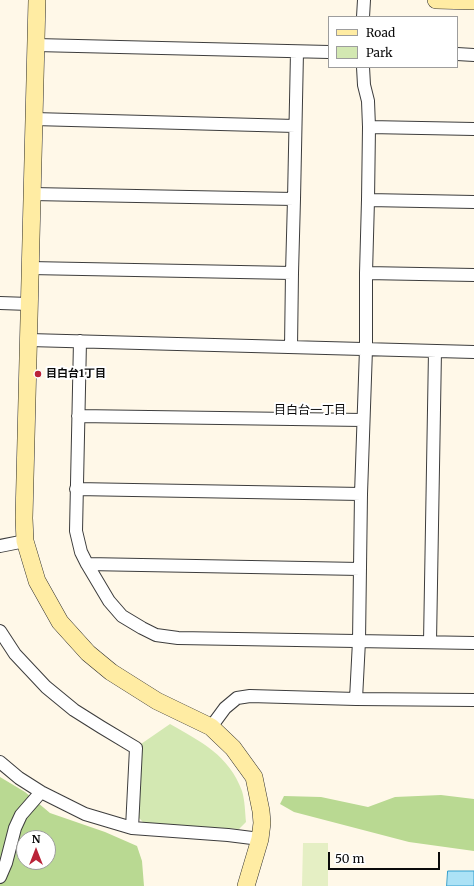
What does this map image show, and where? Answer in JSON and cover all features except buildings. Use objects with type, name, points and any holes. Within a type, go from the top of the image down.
[{"type":"street","points":[[37,0],[24,518],[25,541],[38,581],[60,622],[88,653],[111,672],[151,696],[211,727],[233,748],[254,778],[262,823],[260,839],[246,886]]},
{"type":"street","points":[[363,16],[364,0]]},
{"type":"street","points":[[436,0],[474,1]]},
{"type":"street","points":[[36,45],[328,52]]},
{"type":"street","points":[[291,347],[297,52]]},
{"type":"street","points":[[458,54],[474,54]]},
{"type":"street","points":[[356,699],[359,641],[361,494],[366,349],[369,127],[368,101],[364,86],[363,68]]},
{"type":"street","points":[[34,119],[295,126]]},
{"type":"street","points":[[369,127],[474,129]]},
{"type":"street","points":[[32,194],[294,200]]},
{"type":"street","points":[[368,200],[474,202]]},
{"type":"street","points":[[30,268],[292,273]]},
{"type":"street","points":[[366,273],[474,275]]},
{"type":"street","points":[[0,303],[29,304]]},
{"type":"street","points":[[29,340],[474,352]]},
{"type":"street","points":[[80,341],[76,531],[81,552],[87,564],[109,601],[122,616],[156,635],[178,638],[474,643]]},
{"type":"street","points":[[430,642],[435,351]]},
{"type":"street","points":[[78,416],[363,420]]},
{"type":"street","points":[[76,489],[361,494]]},
{"type":"street","points":[[0,546],[25,541]]},
{"type":"street","points":[[87,564],[360,569]]},
{"type":"street","points":[[0,631],[15,654],[46,687],[74,710],[136,748],[132,828]]},
{"type":"street","points":[[211,727],[225,708],[237,698],[250,696],[474,700]]},
{"type":"street","points":[[0,762],[19,778],[41,792],[85,814],[132,828],[228,835],[260,839]]},
{"type":"street","points":[[0,877],[6,863],[15,828],[22,814],[41,792]]},
{"type":"green space","points":[[170,724],[213,751],[230,768],[242,791],[244,799],[246,822],[239,829],[144,823],[139,818],[141,744]]},
{"type":"green space","points":[[0,777],[25,792],[50,813],[105,832],[137,846],[142,861],[144,886],[0,886]]},
{"type":"green space","points":[[441,795],[474,799],[474,851],[409,842],[294,812],[280,804],[284,796],[321,797],[368,807],[395,797]]},
{"type":"green space","points":[[303,843],[328,843],[328,886],[302,886]]},
{"type":"water","points":[[448,871],[474,871],[474,886],[447,886]]},
{"type":"place","name":"目白台1丁目","points":[[38,374]]},
{"type":"district","name":"目白台一丁目","points":[[310,411]]}]
